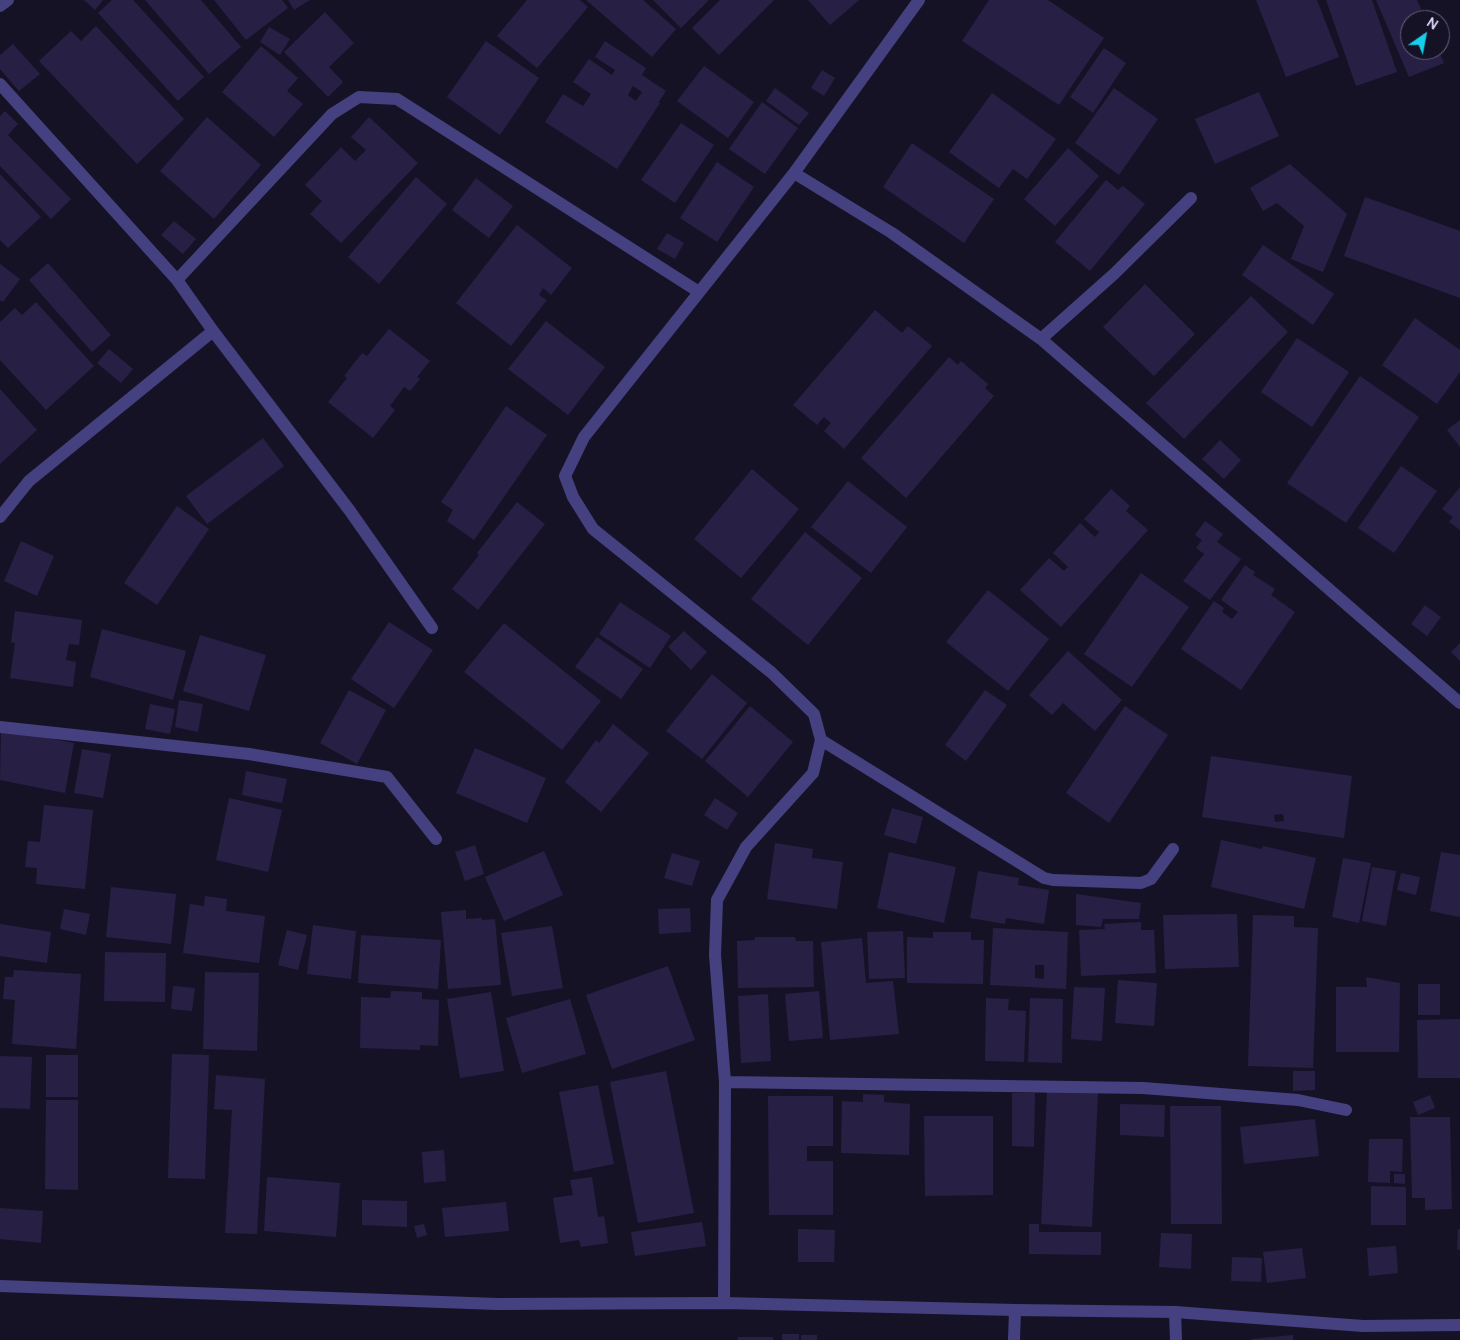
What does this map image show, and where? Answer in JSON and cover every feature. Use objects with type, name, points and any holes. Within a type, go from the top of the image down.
[{"type":"street","points":[[0,6],[8,0]]},
{"type":"street","points":[[724,1303],[725,1082],[715,955],[717,900],[746,848],[812,773],[821,740],[814,714],[772,673],[593,529],[564,476],[584,437],[794,173],[919,0]]},
{"type":"street","points":[[0,84],[177,280],[213,331],[350,511],[432,628]]},
{"type":"street","points":[[177,280],[332,114],[359,97],[397,99],[699,292]]},
{"type":"street","points":[[794,173],[892,233],[1041,339],[1460,703]]},
{"type":"street","points":[[1041,339],[1114,274],[1190,198]]},
{"type":"street","points":[[0,518],[28,481],[213,331]]},
{"type":"street","points":[[0,727],[250,754],[387,777],[436,839]]},
{"type":"street","points":[[821,740],[1044,878],[1141,884],[1151,879],[1173,849]]},
{"type":"street","points":[[725,1082],[1143,1088],[1298,1100],[1346,1110]]},
{"type":"street","points":[[0,1286],[498,1304],[724,1303],[1175,1312],[1363,1326],[1460,1325]]},
{"type":"street","points":[[1014,1340],[1015,1310]]},
{"type":"street","points":[[1175,1312],[1176,1340]]},
{"type":"building","points":[[84,0],[103,0],[95,10]]},
{"type":"building","points":[[112,0],[133,0],[204,77],[178,101],[98,13]]},
{"type":"building","points":[[145,0],[201,0],[241,47],[209,74]]},
{"type":"building","points":[[214,0],[282,0],[288,8],[246,40]]},
{"type":"building","points":[[288,0],[310,0],[294,10]]},
{"type":"building","points":[[527,0],[580,0],[588,7],[537,68],[497,36]]},
{"type":"building","points":[[586,0],[643,0],[676,29],[652,57]]},
{"type":"building","points":[[653,0],[709,0],[681,28]]},
{"type":"building","points":[[720,0],[774,0],[719,55],[692,28]]},
{"type":"building","points":[[808,0],[859,0],[830,25]]},
{"type":"building","points":[[989,0],[1048,0],[1104,38],[1059,105],[962,41]]},
{"type":"building","points":[[1256,0],[1317,0],[1339,57],[1286,77]]},
{"type":"building","points":[[1326,0],[1372,0],[1397,72],[1356,86]]},
{"type":"building","points":[[1376,0],[1417,0],[1422,10],[1400,10],[1400,56]]},
{"type":"building","points":[[325,12],[354,43],[329,67],[343,82],[328,97],[284,52]]},
{"type":"building","points":[[96,26],[184,119],[137,164],[39,61],[71,31],[81,41]]},
{"type":"building","points":[[269,27],[290,39],[280,55],[260,42]]},
{"type":"building","points":[[486,41],[539,78],[500,135],[447,97]]},
{"type":"building","points":[[605,41],[646,68],[642,75],[666,91],[617,169],[545,122],[563,94],[583,106],[591,94],[573,82],[589,59],[612,75],[615,70],[595,57]],"holes":[[[633,86],[642,92],[636,101],[628,95]]]},
{"type":"building","points":[[13,44],[40,74],[19,91],[0,69],[0,55]]},
{"type":"building","points":[[261,46],[298,78],[287,91],[303,104],[274,137],[222,92]]},
{"type":"building","points":[[1104,48],[1126,63],[1093,113],[1070,97]]},
{"type":"building","points":[[1402,60],[1443,60],[1444,63],[1409,77]]},
{"type":"building","points":[[704,66],[754,102],[728,138],[677,101]]},
{"type":"building","points":[[822,70],[835,78],[824,96],[811,88]]},
{"type":"building","points":[[775,88],[809,113],[799,125],[766,101]]},
{"type":"building","points":[[1114,88],[1158,119],[1119,175],[1075,143]]},
{"type":"building","points":[[1259,92],[1279,136],[1215,164],[1195,119]]},
{"type":"building","points":[[992,93],[1056,139],[1027,179],[1013,169],[999,188],[949,152]]},
{"type":"building","points":[[762,102],[798,128],[765,174],[729,149]]},
{"type":"building","points":[[5,111],[18,124],[8,135],[71,199],[51,219],[0,166],[0,116]]},
{"type":"building","points":[[207,117],[261,165],[214,219],[160,171]]},
{"type":"building","points":[[369,117],[418,163],[341,243],[310,214],[322,201],[305,185],[341,147],[355,161],[366,150],[351,137]]},
{"type":"building","points":[[681,123],[714,145],[675,203],[641,180]]},
{"type":"building","points":[[912,143],[994,199],[964,243],[883,187]]},
{"type":"building","points":[[1068,148],[1099,176],[1055,226],[1024,199]]},
{"type":"building","points":[[717,162],[754,187],[717,242],[680,218]]},
{"type":"building","points":[[1290,164],[1347,214],[1323,272],[1291,259],[1304,226],[1277,203],[1263,211],[1250,188]]},
{"type":"building","points":[[0,174],[41,217],[8,248],[0,240]]},
{"type":"building","points":[[416,177],[447,204],[379,284],[348,257]]},
{"type":"building","points":[[476,178],[513,206],[489,238],[452,210]]},
{"type":"building","points":[[1106,180],[1118,190],[1123,186],[1145,204],[1090,271],[1055,242]]},
{"type":"building","points":[[1365,197],[1460,231],[1460,298],[1344,256]]},
{"type":"building","points":[[174,221],[196,239],[183,254],[161,235]]},
{"type":"building","points":[[517,225],[572,268],[551,295],[543,288],[539,295],[547,300],[511,346],[456,303]]},
{"type":"building","points":[[667,233],[684,243],[675,259],[657,249]]},
{"type":"building","points":[[1263,245],[1334,294],[1313,325],[1242,275]]},
{"type":"building","points":[[48,263],[111,335],[92,352],[29,280]]},
{"type":"building","points":[[0,264],[20,279],[3,302],[0,300]]},
{"type":"building","points":[[1145,284],[1195,334],[1154,376],[1103,327]]},
{"type":"building","points":[[1251,296],[1288,332],[1184,439],[1146,403]]},
{"type":"building","points":[[36,302],[94,366],[46,410],[0,360],[0,322],[15,308],[22,315]]},
{"type":"building","points":[[875,310],[902,333],[908,326],[932,346],[844,449],[824,431],[831,423],[824,417],[817,425],[793,405]]},
{"type":"building","points":[[1415,318],[1460,350],[1460,372],[1437,404],[1382,365]]},
{"type":"building","points":[[546,321],[605,367],[568,415],[508,369]]},
{"type":"building","points":[[389,329],[430,361],[417,377],[420,379],[410,391],[404,387],[390,406],[395,410],[373,438],[328,402],[347,378],[344,376],[362,353],[367,356]]},
{"type":"building","points":[[1297,338],[1349,372],[1312,427],[1261,392]]},
{"type":"building","points":[[109,349],[133,369],[121,383],[97,363]]},
{"type":"building","points":[[949,357],[958,365],[961,361],[988,384],[985,388],[994,396],[906,498],[861,458]]},
{"type":"building","points":[[1360,376],[1419,417],[1346,523],[1287,483]]},
{"type":"building","points":[[0,389],[37,430],[0,464]]},
{"type":"building","points":[[506,406],[547,435],[474,540],[447,521],[453,510],[441,502]]},
{"type":"building","points":[[1460,420],[1460,447],[1447,430]]},
{"type":"building","points":[[263,438],[284,466],[207,524],[186,496]]},
{"type":"building","points":[[1220,440],[1241,460],[1224,479],[1202,459]]},
{"type":"building","points":[[1401,466],[1437,491],[1394,553],[1358,528]]},
{"type":"building","points":[[752,469],[799,509],[741,578],[694,539]]},
{"type":"building","points":[[848,481],[907,527],[871,573],[811,527]]},
{"type":"building","points":[[1460,487],[1460,530],[1449,522],[1453,517],[1442,509]]},
{"type":"building","points":[[1111,489],[1130,506],[1126,511],[1148,530],[1061,627],[1020,590],[1049,558],[1064,571],[1068,567],[1053,553],[1080,523],[1095,537],[1099,532],[1084,519]]},
{"type":"building","points":[[517,502],[545,524],[478,610],[452,589],[479,555],[477,553]]},
{"type":"building","points":[[177,506],[209,529],[157,605],[124,583]]},
{"type":"building","points":[[1205,521],[1223,534],[1217,542],[1241,559],[1210,600],[1183,581],[1204,554],[1196,548],[1202,540],[1195,535]]},
{"type":"building","points":[[805,532],[862,578],[808,645],[751,599]]},
{"type":"building","points":[[21,541],[54,556],[37,596],[4,581]]},
{"type":"building","points":[[1245,565],[1255,572],[1253,575],[1275,589],[1271,595],[1295,612],[1241,690],[1181,649],[1214,601],[1224,608],[1222,612],[1232,619],[1238,612],[1221,600]]},
{"type":"building","points":[[1141,573],[1189,607],[1132,687],[1084,654]]},
{"type":"building","points":[[988,590],[1049,639],[1008,691],[946,642]]},
{"type":"building","points":[[620,602],[671,636],[650,668],[599,634]]},
{"type":"building","points":[[1425,605],[1441,617],[1427,636],[1411,624]]},
{"type":"building","points":[[15,611],[82,620],[79,645],[69,644],[66,660],[76,662],[73,687],[10,678],[15,643],[11,642]]},
{"type":"building","points":[[389,622],[433,650],[394,708],[351,679]]},
{"type":"building","points":[[504,623],[601,701],[562,750],[464,672]]},
{"type":"building","points":[[102,629],[186,651],[173,700],[90,677]]},
{"type":"building","points":[[684,631],[707,652],[691,670],[668,647]]},
{"type":"building","points":[[200,635],[266,655],[249,711],[183,691]]},
{"type":"building","points":[[597,637],[643,669],[621,699],[575,667]]},
{"type":"building","points":[[1460,643],[1460,661],[1451,652]]},
{"type":"building","points":[[1068,651],[1122,700],[1095,731],[1063,703],[1052,715],[1029,695]]},
{"type":"building","points":[[712,674],[747,703],[702,759],[666,731]]},
{"type":"building","points":[[349,690],[386,710],[357,764],[320,743]]},
{"type":"building","points":[[985,690],[1007,705],[966,761],[945,745]]},
{"type":"building","points":[[179,700],[203,704],[198,732],[175,727]]},
{"type":"building","points":[[150,704],[175,709],[170,734],[145,729]]},
{"type":"building","points":[[750,706],[793,742],[748,797],[705,761]]},
{"type":"building","points":[[1125,706],[1168,735],[1109,823],[1066,793]]},
{"type":"building","points":[[613,724],[649,753],[601,812],[565,782],[596,740],[599,743]]},
{"type":"building","points":[[1,729],[74,743],[65,793],[0,780]]},
{"type":"building","points":[[475,748],[546,778],[527,823],[456,793]]},
{"type":"building","points":[[82,749],[111,754],[103,798],[74,793]]},
{"type":"building","points":[[1211,756],[1352,776],[1344,838],[1202,817]],"holes":[[[1283,814],[1284,821],[1275,822],[1274,815]]]},
{"type":"building","points":[[246,771],[287,779],[282,803],[242,795]]},
{"type":"building","points":[[229,798],[282,810],[268,872],[216,860]]},
{"type":"building","points":[[715,798],[738,813],[727,830],[704,815]]},
{"type":"building","points":[[44,805],[93,810],[85,889],[36,884],[37,868],[25,867],[28,841],[40,842]]},
{"type":"building","points":[[892,808],[923,817],[916,844],[884,835]]},
{"type":"building","points":[[1221,840],[1262,849],[1263,846],[1316,858],[1304,909],[1211,887]]},
{"type":"building","points":[[775,843],[813,849],[812,858],[843,862],[837,909],[767,899]]},
{"type":"building","points":[[475,845],[484,874],[465,881],[455,852]]},
{"type":"building","points":[[544,851],[563,895],[504,921],[485,877]]},
{"type":"building","points":[[889,852],[956,867],[944,923],[877,908]]},
{"type":"building","points":[[1441,852],[1460,855],[1460,917],[1430,911]]},
{"type":"building","points":[[672,853],[700,861],[692,886],[664,878]]},
{"type":"building","points":[[1343,858],[1371,863],[1359,923],[1332,917]]},
{"type":"building","points":[[1372,867],[1396,871],[1386,926],[1362,921]]},
{"type":"building","points":[[978,871],[1019,878],[1018,885],[1049,890],[1044,924],[1006,918],[1005,924],[970,918]]},
{"type":"building","points":[[1401,873],[1420,877],[1416,895],[1397,890]]},
{"type":"building","points":[[111,887],[176,894],[171,944],[106,937]]},
{"type":"building","points":[[1076,894],[1141,903],[1139,919],[1103,919],[1101,927],[1076,925]]},
{"type":"building","points":[[205,896],[227,899],[226,911],[265,916],[259,963],[183,953],[190,904],[204,906]]},
{"type":"building","points":[[690,908],[691,932],[659,934],[658,909]]},
{"type":"building","points":[[64,909],[90,914],[86,935],[60,929]]},
{"type":"building","points":[[466,910],[466,919],[495,919],[501,985],[448,989],[441,912]]},
{"type":"building","points":[[1237,914],[1239,967],[1165,969],[1163,915]]},
{"type":"building","points":[[1253,915],[1294,916],[1294,927],[1318,928],[1313,1068],[1248,1066]]},
{"type":"building","points":[[1141,922],[1141,930],[1154,930],[1156,973],[1081,976],[1079,930],[1105,929],[1104,924]]},
{"type":"building","points":[[0,924],[51,932],[47,963],[0,956]]},
{"type":"building","points":[[313,925],[356,931],[351,979],[307,974]]},
{"type":"building","points":[[552,926],[563,988],[512,996],[501,933]]},
{"type":"building","points":[[993,928],[1068,932],[1066,989],[990,985]],"holes":[[[1035,965],[1044,965],[1044,979],[1035,978]]]},
{"type":"building","points":[[287,930],[307,935],[298,970],[278,965]]},
{"type":"building","points":[[903,931],[905,978],[869,979],[867,932]]},
{"type":"building","points":[[933,932],[971,932],[971,940],[984,940],[983,984],[907,983],[907,937],[933,938]]},
{"type":"building","points":[[361,935],[441,940],[438,989],[358,983]]},
{"type":"building","points":[[755,937],[795,937],[796,941],[813,941],[814,987],[738,988],[737,941],[755,940]]},
{"type":"building","points":[[862,938],[866,983],[893,981],[899,1034],[830,1040],[821,942]]},
{"type":"building","points":[[105,952],[166,953],[165,1002],[104,1001]]},
{"type":"building","points":[[668,966],[695,1040],[612,1069],[586,995]]},
{"type":"building","points":[[14,970],[81,974],[76,1049],[12,1044],[15,1000],[3,999],[5,977],[13,977]]},
{"type":"building","points":[[205,972],[259,973],[257,1051],[203,1049]]},
{"type":"building","points":[[1366,977],[1400,983],[1399,1052],[1336,1052],[1336,987],[1367,987]]},
{"type":"building","points":[[1118,980],[1157,983],[1154,1026],[1115,1023]]},
{"type":"building","points":[[1418,984],[1440,984],[1440,1015],[1418,1015]]},
{"type":"building","points":[[173,986],[195,988],[192,1011],[171,1009]]},
{"type":"building","points":[[1074,987],[1105,988],[1102,1041],[1071,1039]]},
{"type":"building","points":[[391,991],[422,992],[422,999],[439,1000],[438,1046],[420,1045],[420,1050],[360,1048],[361,997],[390,998]]},
{"type":"building","points":[[819,991],[823,1038],[789,1041],[785,994]]},
{"type":"building","points":[[491,992],[504,1071],[460,1078],[447,999]]},
{"type":"building","points":[[768,994],[771,1061],[741,1063],[738,996]]},
{"type":"building","points":[[986,998],[1009,999],[1008,1010],[1026,1011],[1024,1062],[985,1061]]},
{"type":"building","points":[[1030,998],[1063,999],[1062,1063],[1028,1062]]},
{"type":"building","points":[[570,999],[586,1054],[522,1073],[506,1018]]},
{"type":"building","points":[[1460,1019],[1460,1078],[1418,1078],[1417,1020]]},
{"type":"building","points":[[172,1054],[209,1055],[205,1179],[168,1178]]},
{"type":"building","points":[[46,1055],[78,1055],[78,1097],[46,1097]]},
{"type":"building","points":[[0,1056],[32,1057],[30,1109],[0,1108]]},
{"type":"building","points":[[666,1071],[694,1213],[638,1223],[610,1082]]},
{"type":"building","points":[[1293,1071],[1315,1071],[1315,1090],[1293,1091]]},
{"type":"building","points":[[216,1075],[265,1079],[257,1234],[225,1233],[232,1110],[214,1109]]},
{"type":"building","points":[[598,1085],[614,1164],[574,1172],[559,1092]]},
{"type":"building","points":[[1047,1090],[1098,1092],[1092,1227],[1041,1224]]},
{"type":"building","points":[[1012,1093],[1035,1093],[1034,1147],[1012,1146]]},
{"type":"building","points":[[863,1094],[884,1095],[884,1102],[910,1104],[909,1155],[841,1153],[842,1101],[863,1102]]},
{"type":"building","points":[[1430,1095],[1435,1108],[1418,1115],[1413,1102]]},
{"type":"building","points":[[768,1096],[833,1096],[833,1146],[807,1146],[807,1161],[833,1161],[833,1215],[769,1215]]},
{"type":"building","points":[[46,1100],[78,1100],[78,1190],[45,1189]]},
{"type":"building","points":[[1120,1104],[1165,1105],[1164,1137],[1120,1135]]},
{"type":"building","points":[[1170,1106],[1221,1106],[1222,1224],[1171,1224]]},
{"type":"building","points":[[924,1116],[993,1116],[993,1195],[925,1196]]},
{"type":"building","points":[[1410,1117],[1450,1117],[1452,1209],[1425,1210],[1425,1198],[1412,1198]]},
{"type":"building","points":[[1315,1119],[1319,1156],[1244,1164],[1240,1127]]},
{"type":"building","points":[[1369,1139],[1403,1139],[1402,1172],[1390,1171],[1390,1183],[1368,1182]]},
{"type":"building","points":[[444,1150],[446,1181],[424,1183],[422,1152]]},
{"type":"building","points":[[1394,1174],[1405,1174],[1405,1184],[1394,1183]]},
{"type":"building","points":[[267,1177],[340,1183],[336,1237],[264,1231]]},
{"type":"building","points":[[592,1177],[598,1217],[604,1216],[608,1243],[581,1247],[579,1240],[560,1243],[553,1198],[573,1195],[570,1180]]},
{"type":"building","points":[[1371,1186],[1406,1187],[1406,1225],[1371,1225]]},
{"type":"building","points":[[362,1200],[407,1201],[407,1227],[362,1225]]},
{"type":"building","points":[[506,1202],[509,1231],[445,1237],[442,1208]]},
{"type":"building","points":[[0,1208],[43,1211],[41,1243],[0,1239]]},
{"type":"building","points":[[702,1222],[706,1246],[635,1256],[631,1232]]},
{"type":"building","points":[[424,1224],[427,1235],[417,1238],[414,1226]]},
{"type":"building","points":[[1029,1224],[1039,1224],[1039,1232],[1101,1232],[1101,1255],[1029,1254]]},
{"type":"building","points":[[798,1229],[835,1230],[834,1262],[798,1262]]},
{"type":"building","points":[[1458,1229],[1460,1229],[1460,1250],[1457,1249]]},
{"type":"building","points":[[1161,1233],[1192,1234],[1191,1269],[1159,1267]]},
{"type":"building","points":[[1396,1246],[1398,1273],[1369,1276],[1367,1248]]},
{"type":"building","points":[[1302,1248],[1306,1278],[1267,1283],[1263,1252]]},
{"type":"building","points":[[1232,1257],[1262,1258],[1261,1282],[1231,1281]]},
{"type":"building","points":[[782,1334],[799,1334],[799,1340],[782,1340]]},
{"type":"building","points":[[801,1335],[817,1335],[817,1340],[801,1340]]},
{"type":"building","points":[[1293,1335],[1293,1340],[1252,1340],[1252,1339]]},
{"type":"building","points":[[738,1337],[773,1337],[773,1340],[738,1340]]}]
